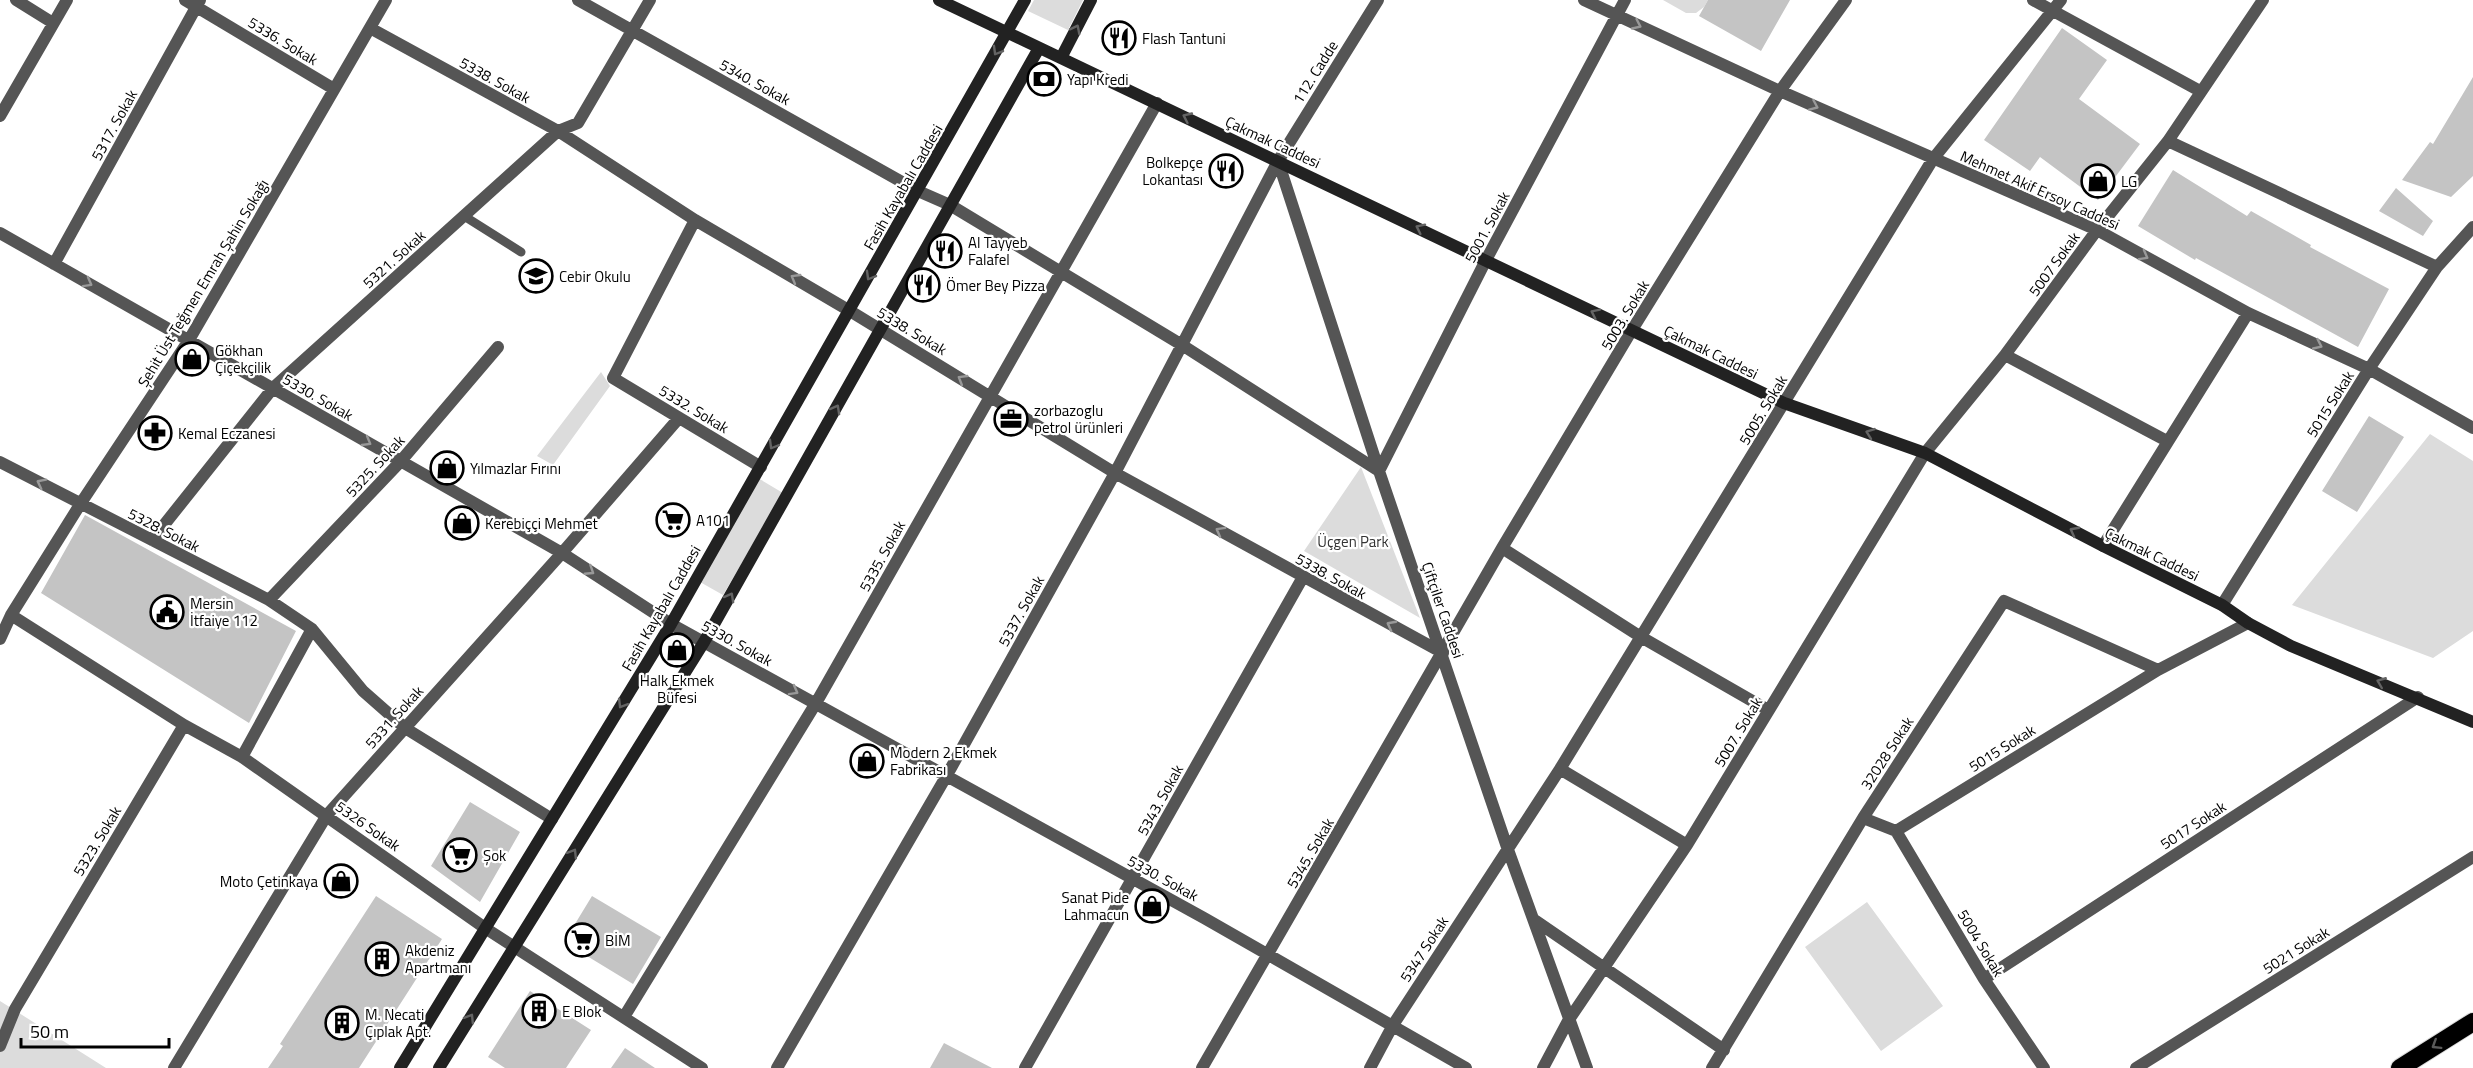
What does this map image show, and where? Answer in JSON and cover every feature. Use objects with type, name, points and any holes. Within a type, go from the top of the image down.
[{"type":"highway","points":[[2400,1068],[2473,1022]]},
{"type":"street","points":[[16,0],[53,23]]},
{"type":"street","points":[[0,116],[67,0]]},
{"type":"street","name":"Şehit Üst Teğmen Emrah Şahin Sokağı","points":[[0,639],[11,615],[81,504],[189,340],[386,0]]},
{"type":"street","name":"5340. Sokak","points":[[578,0],[918,191],[950,205],[1182,345],[1379,471]]},
{"type":"street","name":"5321. Sokak","points":[[152,540],[273,388],[558,131],[578,123],[650,0]]},
{"type":"street","name":"Çakmak Caddesi","points":[[939,0],[1784,403],[1925,453],[2222,605],[2248,623],[2291,646],[2418,697],[2473,722]]},
{"type":"street","name":"Fasih Kayabalı Caddesi","points":[[400,1068],[671,624],[1025,0]]},
{"type":"street","points":[[1061,58],[1091,0]]},
{"type":"street","name":"112. Cadde","points":[[1278,160],[1378,0]]},
{"type":"street","name":"Mehmet Akif Ersoy Caddesi","points":[[1584,0],[1780,92],[2097,230],[2248,313],[2369,369],[2473,428]]},
{"type":"street","name":"5001. Sokak","points":[[1379,471],[1486,260],[1625,0]]},
{"type":"street","name":"5003. Sokak","points":[[1443,653],[1502,548],[1632,330],[1780,92],[1846,0]]},
{"type":"street","points":[[2033,0],[2200,91]]},
{"type":"street","name":"5005. Sokak","points":[[1507,847],[1560,769],[1933,159],[2061,0]]},
{"type":"street","name":"5007 Sokak","points":[[1925,453],[2005,355],[2097,230],[2168,141],[2264,0]]},
{"type":"street","name":"5336. Sokak","points":[[194,2],[334,89]]},
{"type":"street","name":"5317. Sokak","points":[[54,264],[194,2]]},
{"type":"street","name":"5338. Sokak","points":[[370,28],[558,131],[695,220],[850,311],[1115,473],[1443,653]]},
{"type":"street","points":[[439,1068],[704,642],[1039,48]]},
{"type":"street","name":"5335. Sokak","points":[[624,1017],[816,703],[1157,103]]},
{"type":"street","points":[[2168,141],[2437,267]]},
{"type":"street","name":"5337. Sokak","points":[[777,1068],[947,775],[1115,473],[1278,160]]},
{"type":"street","name":"Çiftçiler Caddesi","points":[[1278,160],[1379,471],[1443,653],[1507,847],[1568,1021],[1587,1068]]},
{"type":"street","name":"5332. Sokak","points":[[695,220],[613,378],[761,467]]},
{"type":"street","name":"5015 Sokak","points":[[2222,605],[2369,369],[2437,267],[2473,227]]},
{"type":"street","name":"5330. Sokak","points":[[0,234],[562,553],[671,624],[947,775],[1394,1025],[1466,1068]]},
{"type":"street","points":[[2103,546],[2248,313]]},
{"type":"street","name":"5325. Sokak","points":[[269,600],[400,462],[498,347]]},
{"type":"street","points":[[2005,355],[2168,441]]},
{"type":"street","name":"5331. Sokak","points":[[174,1068],[327,815],[562,553],[679,417]]},
{"type":"street","name":"5007. Sokak","points":[[1543,1068],[1568,1021],[1687,844],[1925,453]]},
{"type":"street","name":"5328. Sokak","points":[[0,462],[269,600],[312,629],[363,691],[405,729],[552,819]]},
{"type":"street","points":[[1502,548],[1641,637],[1768,710]]},
{"type":"street","name":"5343. Sokak","points":[[1025,1068],[1302,577]]},
{"type":"street","name":"32028 Sokak","points":[[1712,1068],[1863,818],[2004,601],[2158,670]]},
{"type":"street","name":"5326 Sokak","points":[[11,615],[183,725],[242,757],[485,927],[702,1068]]},
{"type":"street","name":"5015 Sokak","points":[[1896,831],[2158,670],[2248,623]]},
{"type":"street","points":[[242,757],[312,629]]},
{"type":"street","name":"5345. Sokak","points":[[1202,1068],[1443,653]]},
{"type":"street","name":"5017 Sokak","points":[[1984,979],[2418,697]]},
{"type":"street","name":"5323. Sokak","points":[[0,1046],[15,1009],[183,725]]},
{"type":"street","points":[[1560,769],[1687,844]]},
{"type":"street","points":[[1863,818],[1896,831]]},
{"type":"street","name":"5004 Sokak","points":[[1896,831],[1984,979],[2044,1068]]},
{"type":"street","name":"5347 Sokak","points":[[1370,1068],[1394,1025],[1507,847]]},
{"type":"street","name":"5021 Sokak","points":[[2136,1068],[2473,857]]},
{"type":"street","points":[[1533,919],[1724,1050]]},
{"type":"lane","points":[[464,216],[521,252]]},
{"type":"green space","points":[[1034,0],[1083,0],[1068,30],[1028,11]]},
{"type":"green space","points":[[1663,0],[1708,0],[1704,7],[1696,13],[1686,13]]},
{"type":"green space","points":[[601,372],[610,386],[553,465],[537,456]]},
{"type":"green space","points":[[2430,434],[2473,461],[2473,631],[2433,658],[2292,605]]},
{"type":"green space","name":"Üçgen Park","points":[[1361,467],[1420,618],[1304,551]]},
{"type":"green space","points":[[758,478],[783,493],[723,595],[700,582]]},
{"type":"green space","points":[[1867,902],[1943,1006],[1881,1051],[1805,947]]},
{"type":"green space","points":[[0,1001],[106,1068],[0,1068]]},
{"type":"building","points":[[1708,0],[1790,0],[1761,51],[1699,16]]},
{"type":"building","points":[[2062,28],[2107,60],[2079,99],[2140,144],[2098,200],[2040,157],[2030,171],[1984,140]]},
{"type":"building","points":[[2473,77],[2473,176],[2451,197],[2402,180],[2430,142],[2433,144]]},
{"type":"building","points":[[2173,170],[2247,216],[2251,211],[2311,245],[2310,247],[2389,289],[2358,347],[2196,258],[2195,260],[2138,226]]},
{"type":"building","points":[[2396,188],[2433,221],[2423,236],[2379,211]]},
{"type":"building","points":[[2369,416],[2404,437],[2357,512],[2322,491]]},
{"type":"building","name":"Mersin İtfaiye 112","points":[[85,515],[296,631],[249,723],[41,593]]},
{"type":"building","points":[[470,802],[520,832],[480,902],[431,866]]},
{"type":"building","points":[[376,896],[442,939],[359,1068],[268,1068],[283,1046],[280,1044]]},
{"type":"building","points":[[592,896],[661,937],[633,984],[564,942]]},
{"type":"building","name":"E Blok","points":[[530,991],[591,1030],[566,1068],[505,1068],[488,1057]]},
{"type":"building","points":[[944,1043],[992,1068],[930,1068]]},
{"type":"building","points":[[625,1048],[655,1068],[611,1068]]},
{"type":"place","name":"Flash Tantuni","points":[[1119,38]]},
{"type":"place","name":"Yapı Kredi","points":[[1044,79]]},
{"type":"place","name":"Bolkepçe Lokantası","points":[[1226,171]]},
{"type":"place","name":"LG","points":[[2098,181]]},
{"type":"place","name":"Al Tayyeb Falafel","points":[[945,251]]},
{"type":"place","name":"Cebir Okulu","points":[[536,276]]},
{"type":"place","name":"Ömer Bey Pizza","points":[[923,285]]},
{"type":"place","name":"Gökhan Çiçekçilik","points":[[192,359]]},
{"type":"place","name":"zorbazoglu petrol ürünleri","points":[[1011,419]]},
{"type":"place","name":"Kemal Eczanesi","points":[[155,433]]},
{"type":"place","name":"Yılmazlar Fırını","points":[[447,468]]},
{"type":"place","name":"A101","points":[[673,520]]},
{"type":"place","name":"Kerebiççi Mehmet","points":[[462,523]]},
{"type":"place","name":"Mersin İtfaiye 112","points":[[167,612]]},
{"type":"place","name":"Halk Ekmek Büfesi","points":[[677,650]]},
{"type":"place","name":"Modern 2 Ekmek Fabrikası","points":[[867,761]]},
{"type":"place","name":"Şok","points":[[460,855]]},
{"type":"place","name":"Moto Çetinkaya","points":[[341,881]]},
{"type":"place","name":"Sanat Pide Lahmacun","points":[[1152,906]]},
{"type":"place","name":"BİM","points":[[582,940]]},
{"type":"place","name":"Akdeniz Apartmanı","points":[[382,959]]},
{"type":"place","name":"E Blok","points":[[539,1011]]},
{"type":"place","name":"M. Necati Çıplak Apt.","points":[[342,1023]]}]
